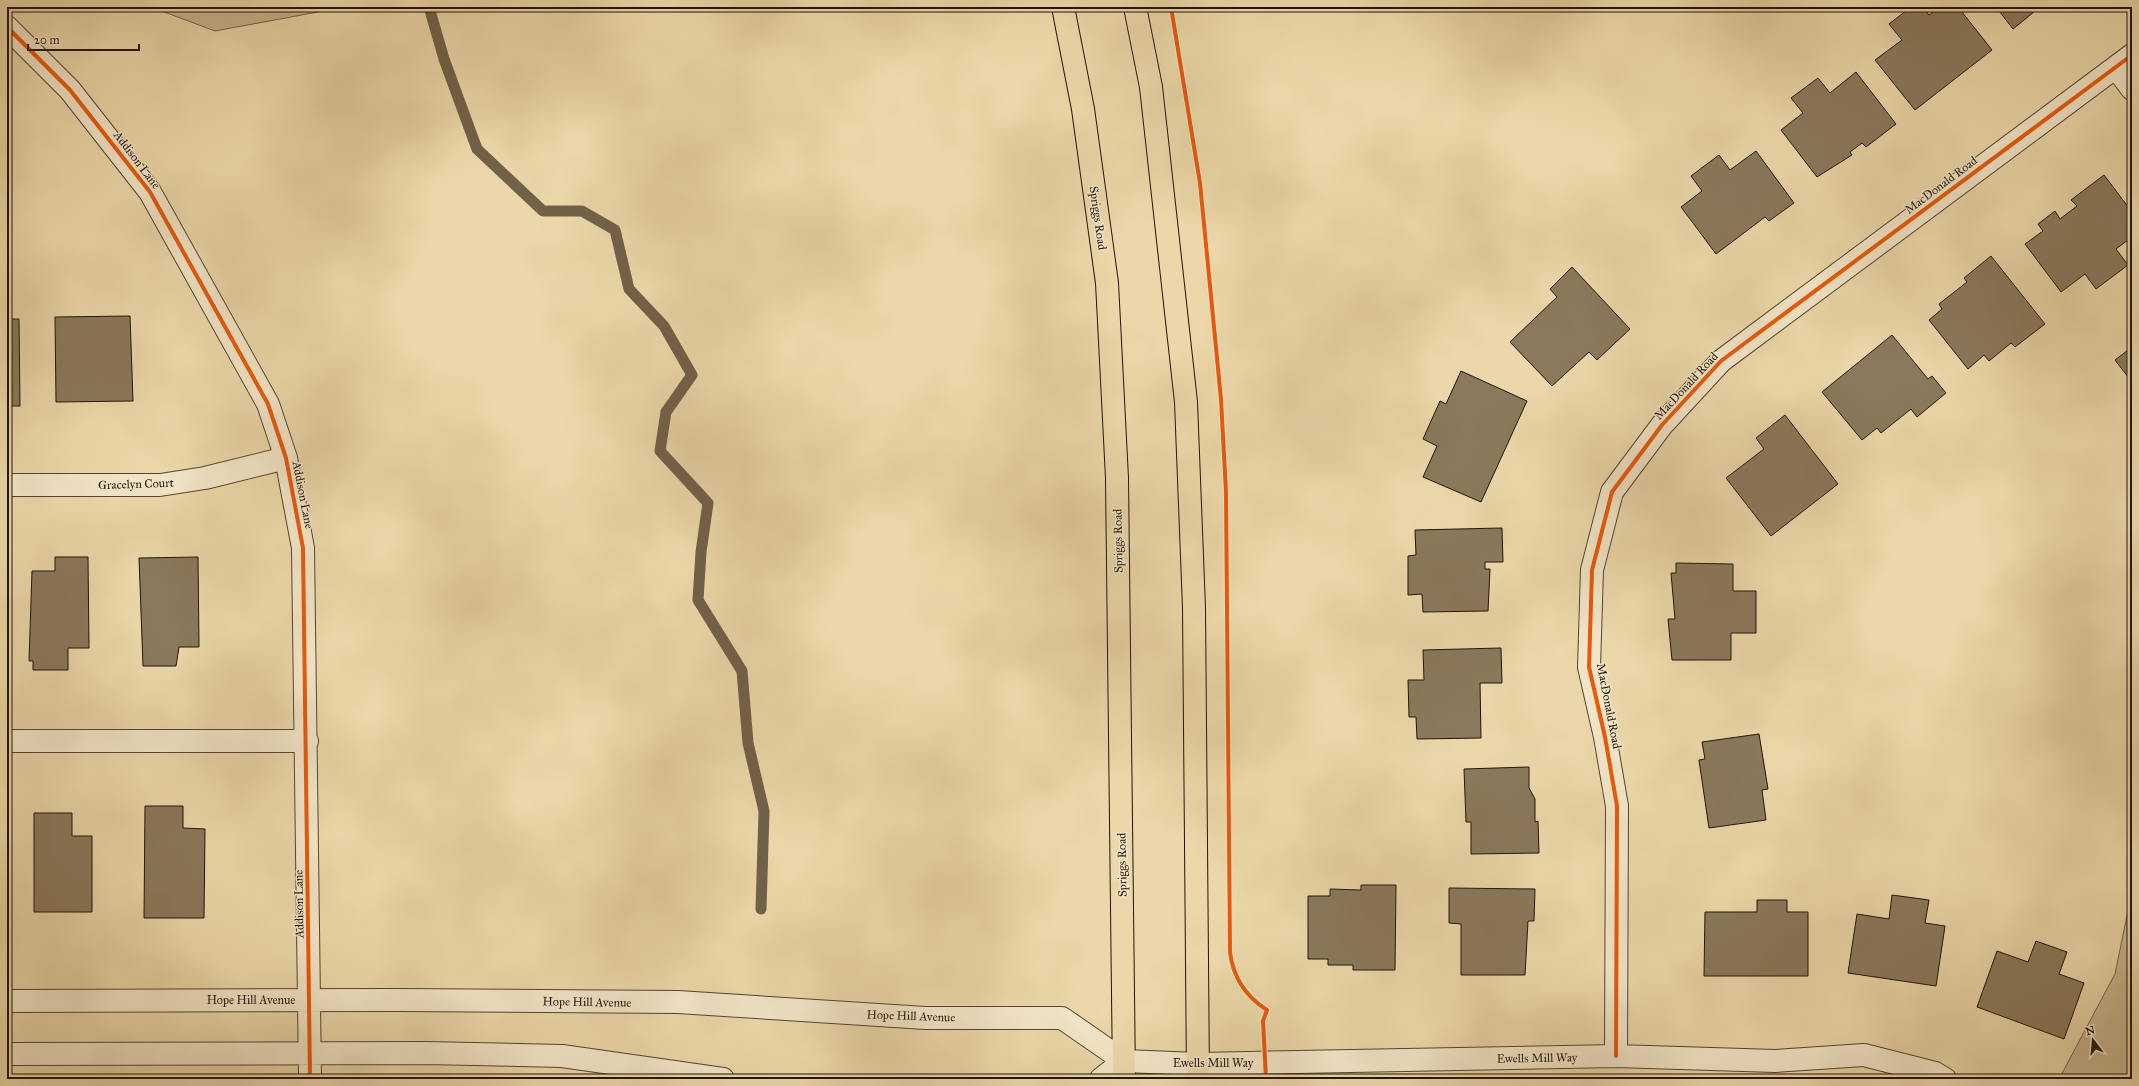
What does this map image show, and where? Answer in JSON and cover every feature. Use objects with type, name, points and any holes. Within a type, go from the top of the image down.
[{"type":"main road","name":"Spriggs Road","points":[[1062,7],[1083,109],[1107,283],[1117,478],[1124,1070]]},
{"type":"main road","points":[[1135,7],[1151,87],[1186,402],[1194,608],[1198,1072]]},
{"type":"street","name":"Addison Lane","points":[[7,27],[70,90],[150,192],[268,404],[286,458],[303,548],[307,741],[311,1053],[310,1079]]},
{"type":"street","points":[[2124,62],[2132,89]]},
{"type":"street","name":"MacDonald Road","points":[[1616,1056],[1617,806],[1605,737],[1589,667],[1592,570],[1612,492],[1662,425],[1720,361],[2124,62]]},
{"type":"street","name":"Gracelyn Court","points":[[7,485],[160,486],[205,478],[286,458]]},
{"type":"street","points":[[7,741],[307,741]]},
{"type":"street","name":"Hope Hill Avenue","points":[[7,1000],[678,1002],[925,1018],[1062,1018],[1124,1070]]},
{"type":"street","points":[[7,1054],[426,1053],[562,1056],[723,1079]]},
{"type":"street","name":"Ewells Mill Way","points":[[1124,1070],[1198,1072],[1616,1056],[1775,1061],[1864,1055],[1935,1073],[1945,1079]]},
{"type":"street","points":[[1100,1079],[1124,1070]]},
{"type":"shaded area","points":[[151,7],[345,7],[215,31]]},
{"type":"shaded area","points":[[2132,891],[2132,1079],[2059,1079],[2115,974]]},
{"type":"building","points":[[1911,7],[1923,7],[1929,15],[1939,7],[1958,7],[1992,50],[1915,110],[1875,60],[1902,40],[1889,24]]},
{"type":"building","points":[[1996,7],[2040,7],[2013,29]]},
{"type":"building","points":[[1856,72],[1896,124],[1866,147],[1862,143],[1850,152],[1852,155],[1817,177],[1781,130],[1803,113],[1791,98],[1818,78],[1830,93]]},
{"type":"building","points":[[1756,151],[1794,203],[1769,221],[1765,217],[1716,254],[1681,207],[1702,191],[1691,176],[1719,155],[1730,170]]},
{"type":"building","points":[[2104,175],[2132,212],[2132,237],[2116,249],[2128,265],[2096,289],[2085,274],[2061,292],[2025,244],[2043,231],[2038,224],[2055,211],[2060,219],[2077,206],[2071,200]]},
{"type":"building","points":[[1991,256],[2045,324],[2015,347],[2011,343],[1989,361],[1984,355],[1968,369],[1929,320],[1942,309],[1939,304],[1967,282],[1964,278]]},
{"type":"building","points":[[1572,267],[1630,329],[1597,360],[1589,352],[1552,386],[1510,342],[1557,297],[1550,289]]},
{"type":"building","points":[[130,316],[133,401],[56,402],[55,317]]},
{"type":"building","points":[[7,319],[19,319],[20,406],[7,406]]},
{"type":"building","points":[[1892,335],[1928,379],[1932,376],[1946,393],[1917,417],[1911,409],[1881,433],[1877,428],[1862,440],[1822,392]]},
{"type":"building","points":[[2132,347],[2132,382],[2115,360]]},
{"type":"building","points":[[1461,371],[1527,401],[1481,502],[1423,477],[1437,446],[1423,439],[1440,401],[1446,404]]},
{"type":"building","points":[[1785,415],[1838,484],[1771,536],[1726,478],[1764,449],[1756,438]]},
{"type":"building","points":[[1502,528],[1503,562],[1485,562],[1485,569],[1490,569],[1488,611],[1423,612],[1422,594],[1408,595],[1408,556],[1416,555],[1415,530]]},
{"type":"building","points":[[55,557],[88,557],[89,648],[68,648],[68,670],[33,670],[33,661],[29,661],[32,571],[55,571]]},
{"type":"building","points":[[198,557],[199,647],[179,647],[176,666],[143,666],[139,558]]},
{"type":"building","points":[[1676,563],[1733,564],[1733,591],[1756,591],[1756,633],[1731,633],[1731,660],[1672,660],[1668,619],[1675,619],[1671,573],[1676,573]]},
{"type":"building","points":[[1501,648],[1502,683],[1480,683],[1481,738],[1417,739],[1416,717],[1409,717],[1408,680],[1424,680],[1423,650]]},
{"type":"building","points":[[1759,734],[1768,789],[1762,790],[1766,820],[1709,828],[1699,760],[1705,759],[1702,742]]},
{"type":"building","points":[[1529,767],[1529,788],[1535,799],[1535,822],[1538,821],[1539,853],[1471,854],[1471,822],[1466,822],[1464,769]]},
{"type":"building","points":[[145,806],[183,806],[183,828],[205,829],[204,918],[144,918]]},
{"type":"building","points":[[34,813],[72,813],[72,836],[92,836],[92,912],[34,912]]},
{"type":"building","points":[[1361,885],[1396,885],[1395,970],[1353,970],[1353,965],[1328,965],[1328,959],[1308,959],[1308,896],[1330,896],[1330,889],[1361,890]]},
{"type":"building","points":[[1449,888],[1535,889],[1534,921],[1528,921],[1525,975],[1461,975],[1461,924],[1449,923]]},
{"type":"building","points":[[1892,895],[1929,900],[1925,923],[1945,926],[1936,986],[1848,973],[1857,914],[1889,919]]},
{"type":"building","points":[[1757,900],[1787,900],[1787,912],[1808,912],[1808,976],[1704,976],[1705,912],[1757,912]]},
{"type":"building","points":[[2036,941],[2067,952],[2059,974],[2084,983],[2064,1039],[1977,1007],[1997,951],[2028,962]]},
{"type":"waterway","points":[[429,7],[444,59],[477,149],[543,211],[582,211],[615,230],[629,289],[664,326],[692,375],[666,412],[660,451],[708,503],[701,552],[698,600],[742,671],[748,743],[764,811],[761,909]]},
{"type":"cycle path","points":[[1171,7],[1200,183],[1221,399],[1226,492],[1230,952],[1234,970],[1241,985],[1252,999],[1267,1010],[1263,1021],[1266,1079]]},
{"type":"cycle path","points":[[7,27],[70,90],[150,192],[268,404],[286,458],[303,548],[310,1079]]},
{"type":"cycle path","points":[[1616,1056],[1617,806],[1605,737],[1589,667],[1592,570],[1612,492],[1662,425],[1721,361],[2132,55]]}]
